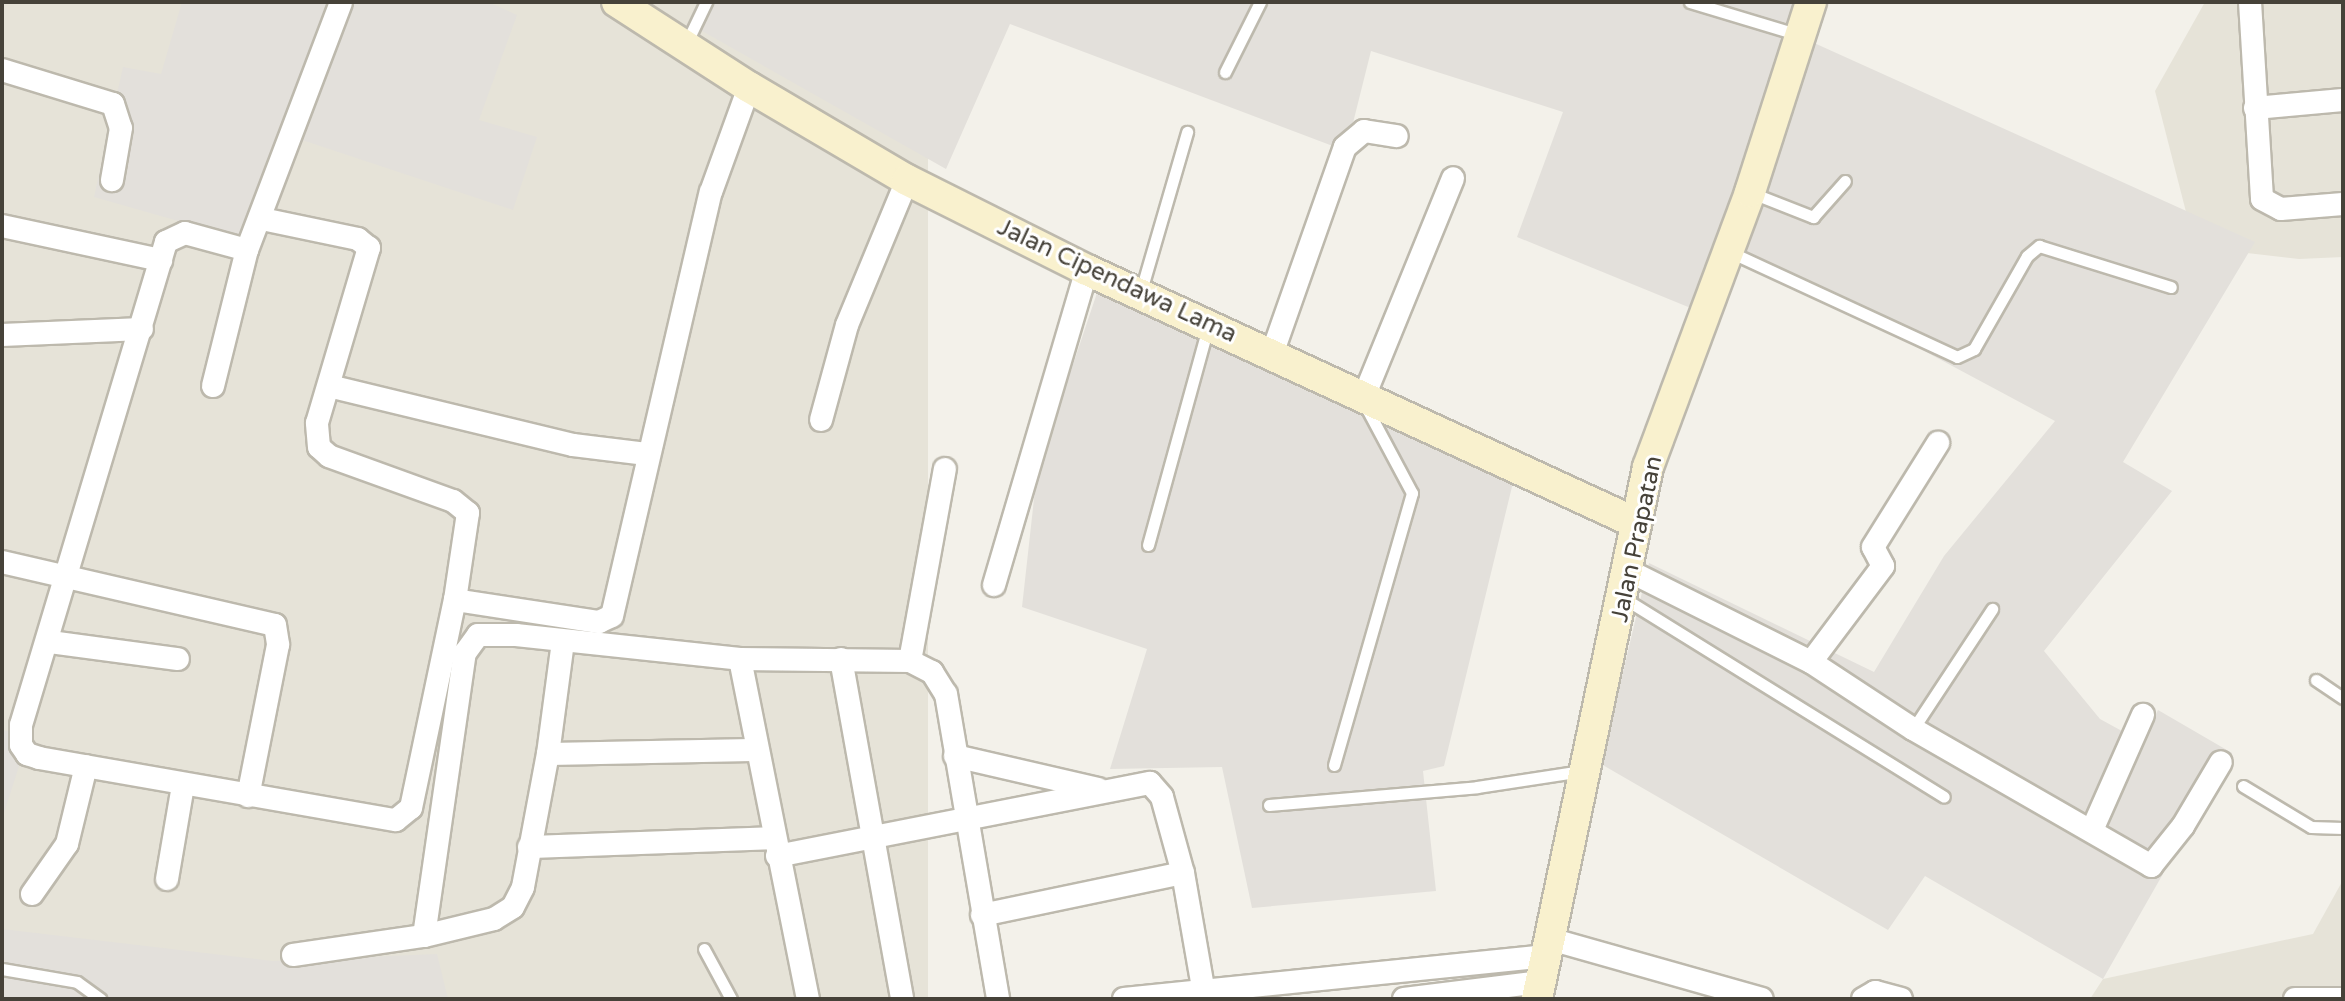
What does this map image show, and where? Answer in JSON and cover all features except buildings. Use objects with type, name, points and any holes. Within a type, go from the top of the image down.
[{"type":"street","points":[[213,386],[247,250],[262,219],[341,2]]},
{"type":"street","name":"Jalan Cipendawa Lama","points":[[617,2],[749,87],[907,180],[1087,270],[1365,394],[1636,523]]},
{"type":"street","name":"Jalan Prapatan","points":[[1544,969],[1588,770],[1648,467],[1750,192],[1804,37],[1811,2]]},
{"type":"street","points":[[2250,2],[2262,199],[2281,209],[2343,204]]},
{"type":"street","points":[[2,70],[113,104],[121,128],[112,180]]},
{"type":"street","points":[[455,600],[609,619],[711,192],[749,87]]},
{"type":"street","points":[[2255,108],[2343,100]]},
{"type":"street","points":[[1272,354],[1345,147],[1364,131],[1397,136]]},
{"type":"street","points":[[1365,394],[1453,178]]},
{"type":"street","points":[[821,420],[847,325],[907,180]]},
{"type":"street","points":[[247,250],[185,233],[166,242],[50,642],[19,730],[21,745],[27,754],[183,785],[387,820],[406,815],[455,600],[465,509],[323,451],[317,423],[369,248],[358,239],[262,219]]},
{"type":"street","points":[[2,226],[161,260]]},
{"type":"street","points":[[994,585],[1087,270]]},
{"type":"street","points":[[2,335],[142,329]]},
{"type":"street","points":[[329,386],[573,445],[646,454]]},
{"type":"street","points":[[1811,662],[1883,566],[1873,547],[1938,443]]},
{"type":"street","points":[[910,661],[945,469]]},
{"type":"street","points":[[2,562],[275,625],[278,645],[248,796]]},
{"type":"street","points":[[1626,585],[1811,662],[1913,729],[2155,865],[2221,762]]},
{"type":"street","points":[[424,936],[468,646],[478,635],[494,633],[740,659],[910,661],[932,672],[941,684],[998,999]]},
{"type":"street","points":[[293,955],[424,936],[494,919],[513,907],[523,887],[548,754],[563,641]]},
{"type":"street","points":[[50,642],[178,659]]},
{"type":"street","points":[[740,659],[754,750],[808,999]]},
{"type":"street","points":[[841,659],[902,999]]},
{"type":"street","points":[[2092,830],[2143,715]]},
{"type":"street","points":[[548,754],[754,750]]},
{"type":"street","points":[[955,756],[1106,790]]},
{"type":"street","points":[[32,894],[67,844],[86,766]]},
{"type":"street","points":[[529,847],[775,847],[874,838],[1144,783],[1158,787],[1183,873],[1204,995]]},
{"type":"street","points":[[167,879],[183,785]]},
{"type":"street","points":[[982,915],[1183,873]]},
{"type":"street","points":[[1404,999],[1544,969]]},
{"type":"street","points":[[1124,999],[1365,988],[1544,969],[1762,999]]},
{"type":"street","points":[[1863,999],[1875,992],[1901,999]]},
{"type":"street","points":[[2295,999],[2343,999]]},
{"type":"lane","points":[[685,44],[706,2]]},
{"type":"lane","points":[[1225,72],[1260,2]]},
{"type":"lane","points":[[1690,2],[1804,37]]},
{"type":"lane","points":[[1139,294],[1187,132]]},
{"type":"lane","points":[[1750,192],[1813,217],[1845,181]]},
{"type":"lane","points":[[1728,251],[1957,357],[1974,349],[2027,256],[2039,246],[2171,287]]},
{"type":"lane","points":[[1148,545],[1208,326]]},
{"type":"lane","points":[[1334,765],[1412,493],[1365,411],[1365,394]]},
{"type":"lane","points":[[1626,585],[1944,797]]},
{"type":"lane","points":[[1913,729],[1992,609]]},
{"type":"lane","points":[[2316,680],[2343,698]]},
{"type":"lane","points":[[1269,805],[1477,787],[1588,770]]},
{"type":"lane","points":[[2243,786],[2311,827],[2343,828]]},
{"type":"lane","points":[[704,949],[731,999]]},
{"type":"lane","points":[[2,969],[77,982],[100,999]]},
{"type":"shaded area","points":[[2,2],[928,2],[928,999],[2,999]]},
{"type":"shaded area","points":[[182,2],[488,2],[517,15],[479,120],[537,137],[513,210],[287,135],[252,242],[94,197],[123,67],[161,74]]},
{"type":"shaded area","points":[[697,2],[1799,2],[1792,33],[2255,242],[2123,462],[2172,491],[2044,651],[2100,719],[2142,742],[2158,710],[2232,753],[2103,979],[1925,876],[1888,930],[1601,764],[1649,563],[1874,672],[1944,556],[2055,421],[1741,253],[1720,320],[1517,237],[1563,112],[1371,51],[1346,151],[1010,24],[946,169],[688,23]]},
{"type":"shaded area","points":[[2205,2],[2343,2],[2343,257],[2299,259],[2195,247],[2155,91]]},
{"type":"shaded area","points":[[1106,266],[1519,458],[1444,766],[1423,771],[1436,891],[1252,908],[1222,767],[1110,769],[1147,649],[1022,607],[1037,472]]},
{"type":"shaded area","points":[[2,730],[29,735],[2,819]]},
{"type":"shaded area","points":[[2343,880],[2343,999],[2090,999],[2103,979],[2313,934]]},
{"type":"shaded area","points":[[2,929],[273,961],[437,954],[448,999],[2,999]]}]
